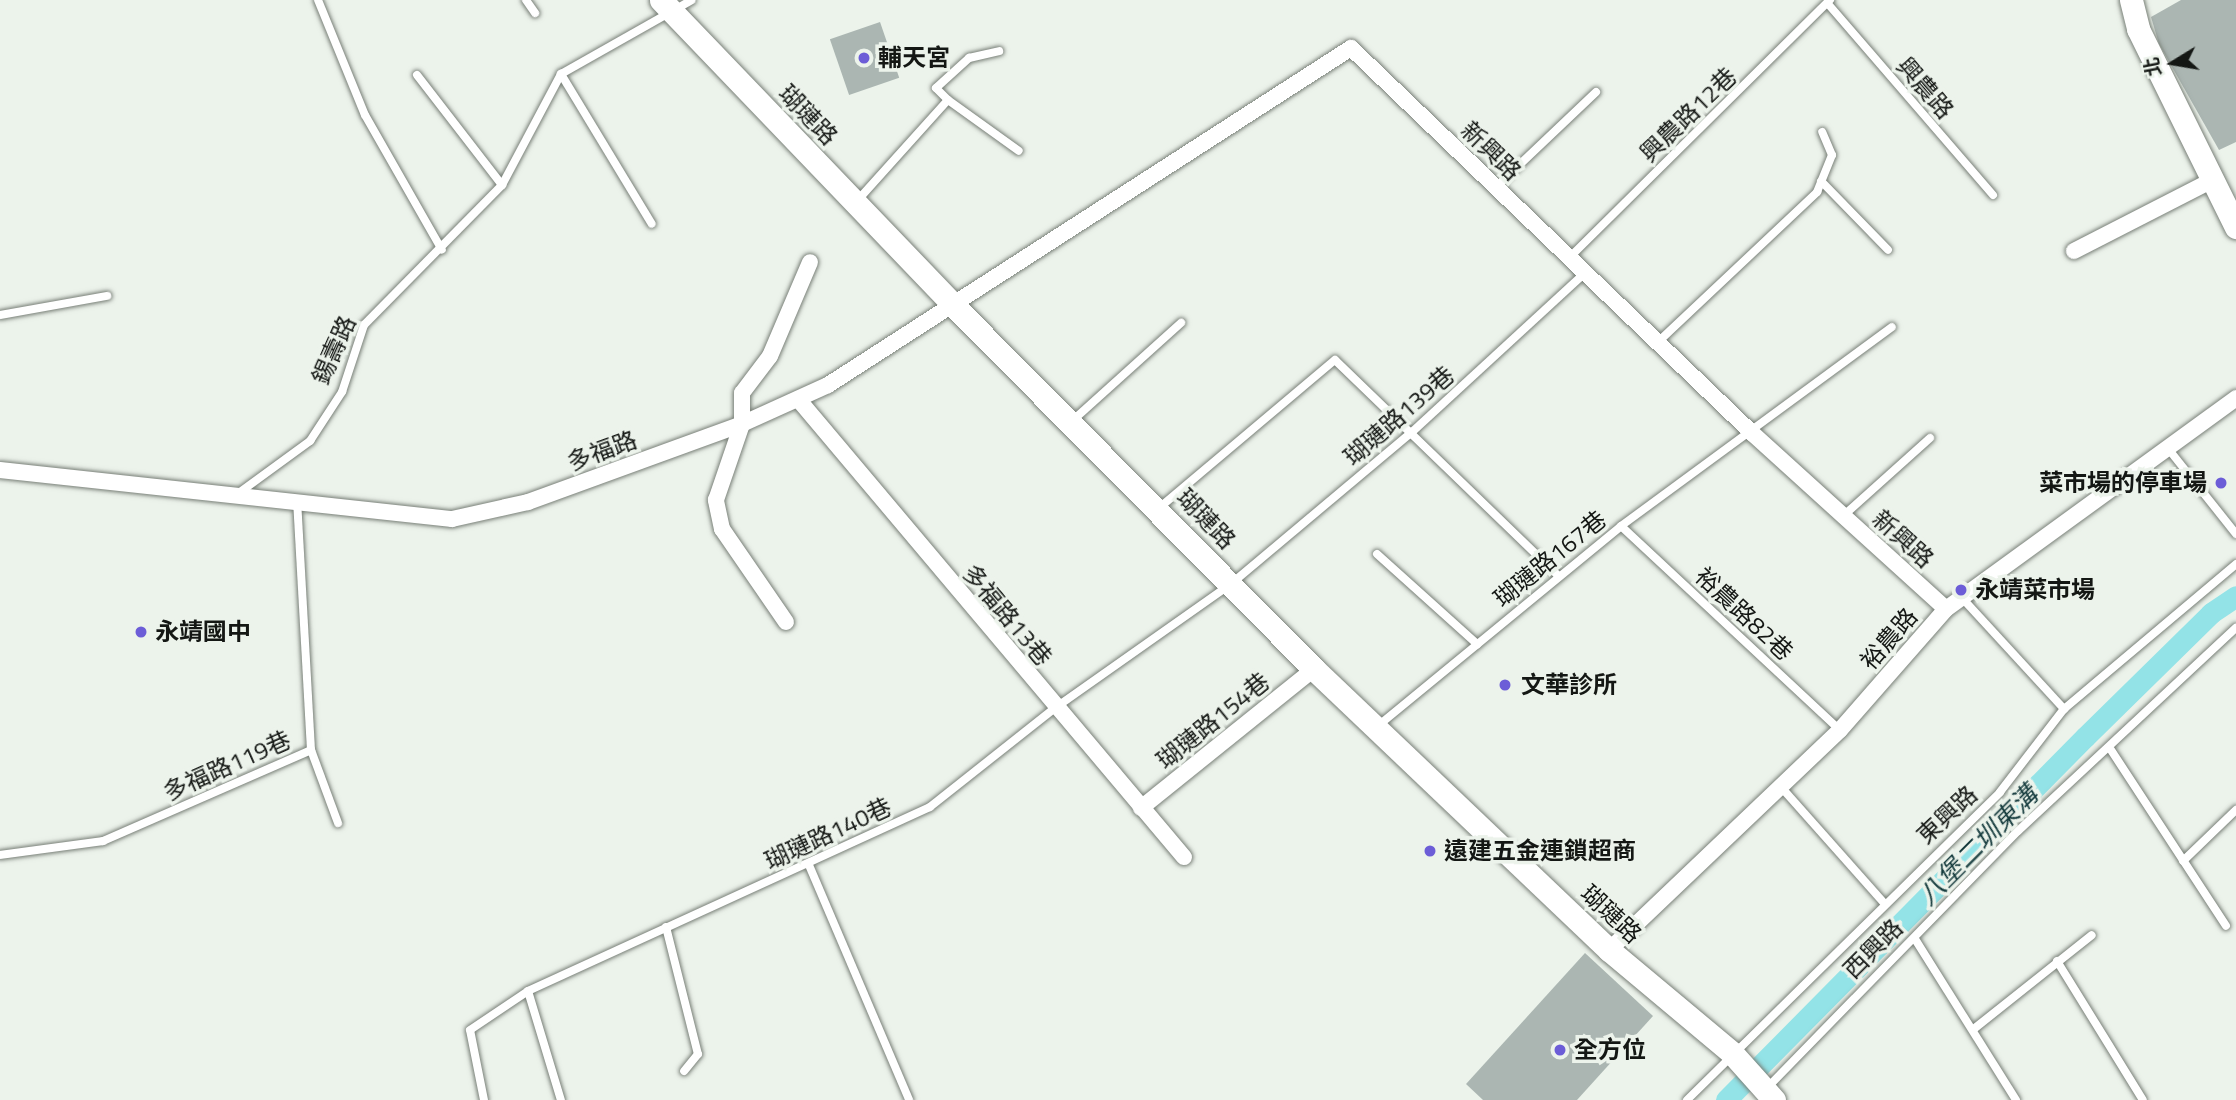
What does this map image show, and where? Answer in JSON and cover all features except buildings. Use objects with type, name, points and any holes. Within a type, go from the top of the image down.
[{"type":"street","points":[[2132,0],[2138,29],[2236,227]]},
{"type":"street","name":"瑚璉路","points":[[675,4],[855,203],[955,307],[1159,508],[1314,669],[1379,725],[1609,950],[1732,1053],[1765,1094]]},
{"type":"street","name":"新興路","points":[[955,307],[1351,48],[1752,433],[1946,609]]},
{"type":"street","points":[[2074,251],[2211,181]]},
{"type":"street","points":[[786,622],[722,529],[716,500],[742,424],[743,393],[770,356],[810,262]]},
{"type":"street","name":"多福路","points":[[234,496],[452,519],[528,502],[742,424],[797,399],[955,307]]},
{"type":"street","name":"裕農路","points":[[1609,950],[1839,730],[1946,609],[2170,451],[2236,398]]},
{"type":"street","name":"多福路13巷","points":[[797,399],[1055,708],[1184,857]]},
{"type":"street","points":[[0,470],[234,496]]},
{"type":"street","name":"瑚璉路154巷","points":[[1141,808],[1314,669]]},
{"type":"lane","points":[[318,0],[365,115],[442,250]]},
{"type":"lane","points":[[526,0],[535,13]]},
{"type":"lane","name":"興農路","points":[[1830,3],[1993,195]]},
{"type":"lane","name":"興農路12巷","points":[[1570,257],[1830,3]]},
{"type":"lane","points":[[652,224],[561,74],[675,4]]},
{"type":"lane","points":[[999,51],[969,58],[936,88],[948,100],[1019,151]]},
{"type":"lane","name":"錫壽路","points":[[234,496],[310,441],[342,392],[364,325],[442,250],[502,185],[561,74]]},
{"type":"lane","points":[[417,75],[502,185]]},
{"type":"lane","points":[[1496,187],[1596,92]]},
{"type":"lane","points":[[855,203],[948,100]]},
{"type":"lane","points":[[1658,342],[1817,192],[1832,155],[1822,132]]},
{"type":"lane","points":[[1821,181],[1888,250]]},
{"type":"lane","name":"瑚璉路139巷","points":[[1232,583],[1412,432],[1586,272]]},
{"type":"lane","points":[[0,315],[107,296]]},
{"type":"lane","points":[[1072,421],[1181,323]]},
{"type":"lane","name":"瑚璉路167巷","points":[[1379,725],[1621,526],[1752,433],[1892,327]]},
{"type":"lane","points":[[1159,508],[1335,360],[1559,576]]},
{"type":"lane","points":[[1843,516],[1930,438]]},
{"type":"lane","points":[[2170,451],[2236,534]]},
{"type":"lane","name":"多福路119巷","points":[[0,855],[103,841],[311,750],[297,502]]},
{"type":"lane","name":"裕農路82巷","points":[[1621,526],[1839,730]]},
{"type":"lane","points":[[1377,554],[1477,644]]},
{"type":"lane","name":"東興路","points":[[1688,1100],[1883,902],[2000,792],[2064,709],[2236,565]]},
{"type":"lane","name":"瑚璉路140巷","points":[[484,1100],[470,1030],[528,991],[809,865],[930,807],[1055,708],[1232,583]]},
{"type":"lane","points":[[1962,597],[2064,709]]},
{"type":"lane","name":"西興路","points":[[1765,1094],[2018,831],[2110,750],[2236,628]]},
{"type":"lane","points":[[311,750],[338,823]]},
{"type":"lane","points":[[2110,750],[2225,926]]},
{"type":"lane","points":[[1781,787],[1883,902]]},
{"type":"lane","points":[[2183,861],[2236,810]]},
{"type":"lane","points":[[809,865],[909,1100]]},
{"type":"lane","points":[[666,927],[698,1054],[684,1071]]},
{"type":"lane","points":[[1975,1028],[2092,935]]},
{"type":"lane","points":[[1915,939],[1975,1028],[2016,1100]]},
{"type":"lane","points":[[2057,961],[2143,1100]]},
{"type":"lane","points":[[528,991],[561,1100]]},
{"type":"waterway","name":"八堡二圳東溝","points":[[1726,1100],[2085,737],[2211,613],[2236,596]]},
{"type":"place","name":"輔天宮","points":[[864,58]]},
{"type":"place","name":"菜市場的停車場","points":[[2221,483]]},
{"type":"place","name":"永靖菜市場","points":[[1961,590]]},
{"type":"place","name":"永靖國中","points":[[141,632]]},
{"type":"place","name":"文華診所","points":[[1505,685]]},
{"type":"place","name":"遠建五金連鎖超商","points":[[1430,851]]},
{"type":"place","name":"全方位","points":[[1560,1050]]}]
